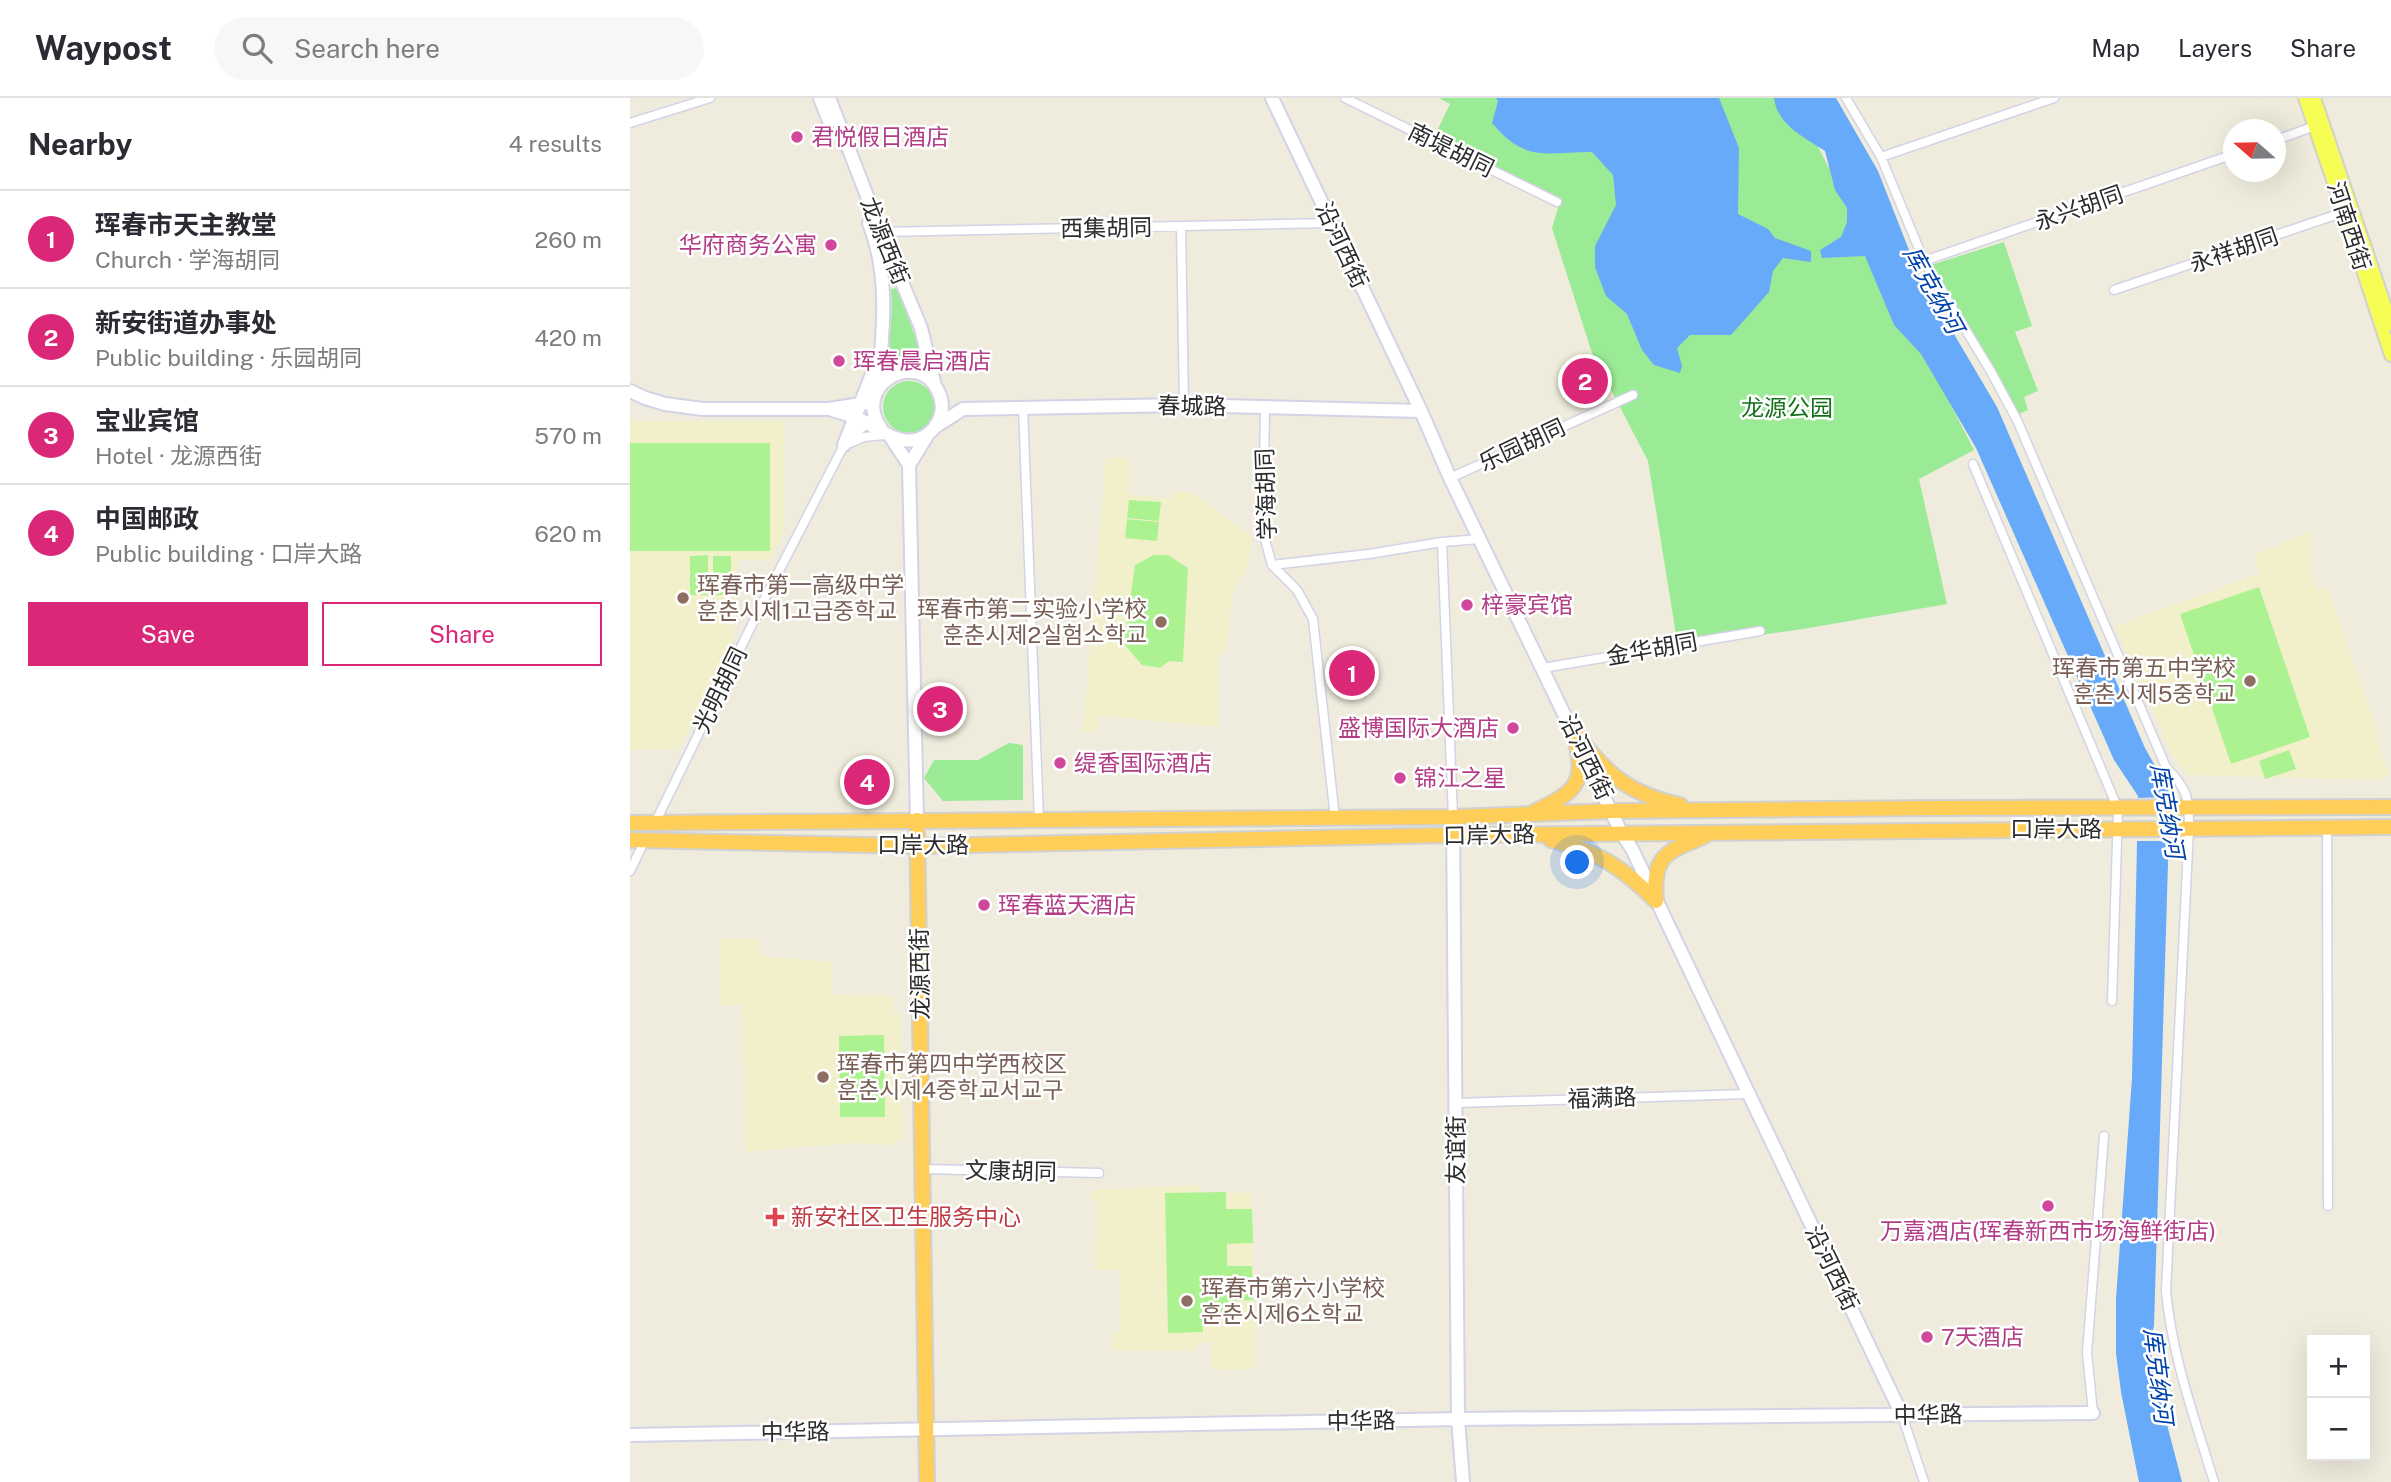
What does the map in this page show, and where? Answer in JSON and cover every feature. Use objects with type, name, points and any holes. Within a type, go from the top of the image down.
[{"type":"highway","points":[[1571,727],[1604,769],[1623,782],[1652,798],[1709,810]]},
{"type":"highway","points":[[1525,816],[1563,797],[1574,785],[1581,768],[1581,758],[1571,727]]},
{"type":"highway","name":"口岸大路","points":[[630,823],[1453,817],[1612,811],[1919,808],[2391,807]]},
{"type":"highway","name":"龙源西街","points":[[917,820],[927,1482]]},
{"type":"highway","name":"口岸大路","points":[[638,840],[916,846],[1529,834],[2391,827]]},
{"type":"highway","points":[[1656,901],[1656,871],[1666,855],[1712,832]]},
{"type":"highway","points":[[1529,834],[1573,845],[1598,855],[1622,870],[1656,901]]},
{"type":"main road","name":"河南西街","points":[[2305,98],[2391,324]]},
{"type":"main road","name":"河南西街","points":[[2314,98],[2391,355]]},
{"type":"street","points":[[630,124],[710,98]]},
{"type":"street","name":"龙源西街","points":[[820,98],[873,234],[883,278],[882,348],[878,388]]},
{"type":"street","name":"龙源西街","points":[[830,98],[921,328],[937,388]]},
{"type":"street","name":"沿河西街","points":[[1272,98],[1450,478],[1902,1415]]},
{"type":"street","name":"南堤胡同","points":[[1345,98],[1557,202]]},
{"type":"street","points":[[1846,98],[1881,157],[1924,261],[2017,420],[2166,767],[2186,790],[2166,1290],[2169,1323],[2177,1359],[2214,1482]]},
{"type":"street","points":[[1881,157],[2054,98]]},
{"type":"street","points":[[2286,136],[2315,126]]},
{"type":"street","name":"永兴胡同","points":[[1924,261],[2223,158]]},
{"type":"street","name":"永祥胡同","points":[[2115,290],[2349,210]]},
{"type":"street","name":"西集胡同","points":[[881,232],[1331,223]]},
{"type":"street","points":[[1181,226],[1184,405]]},
{"type":"street","points":[[866,412],[882,348]]},
{"type":"street","points":[[917,373],[927,378],[963,409],[932,431],[909,441],[886,434],[864,437],[844,445],[878,388],[895,374],[917,373]]},
{"type":"street","points":[[630,391],[665,404],[702,409],[829,409],[866,412],[909,465],[932,431],[942,409],[937,388]]},
{"type":"street","name":"乐园胡同","points":[[1450,478],[1633,395]]},
{"type":"street","name":"春城路","points":[[963,409],[1184,405],[1420,411]]},
{"type":"street","name":"学海胡同","points":[[1265,407],[1263,532],[1272,565],[1297,590],[1313,619],[1335,818]]},
{"type":"street","points":[[1023,408],[1039,820]]},
{"type":"street","name":"光明胡同","points":[[655,823],[763,601],[844,445]]},
{"type":"street","points":[[1973,464],[2124,809],[2112,1001]]},
{"type":"street","name":"龙源西街","points":[[909,465],[917,820]]},
{"type":"street","points":[[1272,565],[1480,539]]},
{"type":"street","points":[[1442,542],[1453,817]]},
{"type":"street","name":"金华胡同","points":[[1543,668],[1760,631]]},
{"type":"street","name":"友谊街","points":[[1453,817],[1458,1419],[1463,1482]]},
{"type":"street","points":[[2327,828],[2328,1206]]},
{"type":"street","points":[[630,871],[638,840]]},
{"type":"street","name":"福满路","points":[[1456,1103],[1748,1094]]},
{"type":"street","points":[[2093,1413],[2087,1353],[2104,1136]]},
{"type":"street","name":"文康胡同","points":[[923,1169],[1099,1173]]},
{"type":"street","name":"中华路","points":[[630,1435],[1458,1419],[2093,1413]]},
{"type":"street","points":[[1902,1415],[1924,1482]]},
{"type":"shaded area","name":"珲春市第一高级中学 훈춘시제1고급중학교","points":[[630,421],[784,421],[784,532],[770,560],[738,560],[734,637],[679,749],[630,750]]},
{"type":"shaded area","name":"珲春市第二实验小学校 훈춘시제2실험소학교","points":[[1106,458],[1127,458],[1130,462],[1128,494],[1172,499],[1172,492],[1194,493],[1252,537],[1248,567],[1233,591],[1226,654],[1218,654],[1218,727],[1099,715],[1097,731],[1083,732]]},
{"type":"shaded area","name":"珲春市第五中学校 훈춘시제5중학교","points":[[2312,532],[2312,576],[2316,591],[2328,587],[2390,776],[2376,780],[2189,775],[2173,756],[2115,626],[2259,574],[2254,554]]},
{"type":"shaded area","name":"珲春市第四中学西校区 훈춘시제4중학교서교구","points":[[759,938],[760,956],[832,962],[832,995],[893,996],[893,1011],[900,1015],[903,1139],[893,1145],[850,1143],[746,1152],[742,1005],[721,1005],[721,939]]},
{"type":"shaded area","name":"珲春市第六小学校 훈춘시제6소학교","points":[[1199,1185],[1199,1195],[1251,1192],[1256,1369],[1212,1370],[1212,1343],[1197,1342],[1195,1351],[1112,1350],[1113,1335],[1120,1331],[1121,1270],[1094,1270],[1097,1205],[1095,1199],[1091,1199],[1092,1190]]},
{"type":"green space","name":"龙源公园","points":[[1439,98],[1793,98],[1974,450],[1919,479],[1947,604],[1678,647],[1648,461],[1592,353],[1552,228],[1560,201],[1434,137],[1450,104]]},
{"type":"green space","points":[[2004,242],[2032,326],[2015,332],[2038,391],[2024,397],[2028,410],[2019,414],[1931,265]]},
{"type":"green space","points":[[898,288],[926,368],[905,361],[884,368],[892,309],[891,289]]},
{"type":"green space","points":[[909,381],[919,383],[927,389],[933,397],[933,417],[927,425],[919,431],[909,433],[899,431],[891,425],[885,417],[883,407],[885,397],[891,389],[899,383]]},
{"type":"green space","points":[[630,443],[770,443],[770,551],[630,551]]},
{"type":"green space","points":[[1129,500],[1161,502],[1159,521],[1127,518]]},
{"type":"green space","points":[[1127,519],[1159,522],[1157,541],[1125,538]]},
{"type":"green space","points":[[708,555],[708,595],[690,595],[690,556]]},
{"type":"green space","points":[[1154,555],[1168,555],[1188,568],[1183,662],[1169,661],[1160,668],[1142,665],[1124,644],[1135,565]]},
{"type":"green space","points":[[713,556],[731,556],[731,595],[713,595]]},
{"type":"green space","points":[[2259,587],[2310,737],[2231,764],[2180,614]]},
{"type":"green space","points":[[1009,743],[1023,745],[1023,800],[943,801],[924,778],[934,760],[978,760]]},
{"type":"green space","points":[[2289,750],[2296,769],[2265,779],[2259,761]]},
{"type":"green space","points":[[884,1035],[885,1117],[840,1117],[839,1036]]},
{"type":"green space","points":[[1226,1192],[1226,1209],[1252,1209],[1253,1243],[1227,1244],[1227,1266],[1252,1266],[1253,1300],[1228,1301],[1228,1315],[1203,1315],[1203,1332],[1168,1333],[1165,1193]]},
{"type":"water","points":[[1496,98],[1719,98],[1739,148],[1738,214],[1768,229],[1775,238],[1811,251],[1811,262],[1783,258],[1773,271],[1769,292],[1731,335],[1690,335],[1677,348],[1682,366],[1680,373],[1654,365],[1642,350],[1627,314],[1606,296],[1595,267],[1595,246],[1616,205],[1613,175],[1592,152],[1537,153],[1515,144],[1492,123],[1498,101]]},
{"type":"water","name":"库克纳河","points":[[1774,98],[1836,98],[1878,171],[1918,273],[1997,407],[2145,748],[2168,789],[2170,797],[2154,1326],[2149,1343],[2182,1482],[2139,1482],[2116,1353],[2116,1299],[2132,1078],[2138,796],[2114,760],[1976,448],[1921,354],[1894,325],[1865,256],[1822,258],[1820,250],[1841,237],[1847,222],[1847,208],[1835,190],[1825,151],[1786,123],[1780,116]]},
{"type":"pier","points":[[2173,797],[2172,841],[2133,841],[2134,798]]},
{"type":"place","name":"君悦假日酒店","points":[[797,137]]},
{"type":"place","name":"华府商务公寓","points":[[831,245]]},
{"type":"place","name":"珲春晨启酒店","points":[[839,361]]},
{"type":"place","name":"新安街道办事处","points":[[1585,381]]},
{"type":"place","name":"珲春市第一高级中学 훈춘시제1고급중학교","points":[[683,598]]},
{"type":"place","name":"梓豪宾馆","points":[[1467,605]]},
{"type":"place","name":"珲春市第二实验小学校 훈춘시제2실험소학교","points":[[1161,622]]},
{"type":"place","name":"珲春市天主教堂","points":[[1352,673]]},
{"type":"place","name":"珲春市第五中学校 훈춘시제5중학교","points":[[2250,681]]},
{"type":"place","name":"宝业宾馆","points":[[940,709]]},
{"type":"place","name":"盛博国际大酒店","points":[[1513,728]]},
{"type":"place","name":"缇香国际酒店","points":[[1060,763]]},
{"type":"place","name":"锦江之星","points":[[1400,778]]},
{"type":"place","name":"中国邮政","points":[[867,782]]},
{"type":"place","name":"珲春蓝天酒店","points":[[984,905]]},
{"type":"place","name":"珲春市第四中学西校区 훈춘시제4중학교서교구","points":[[823,1077]]},
{"type":"place","name":"万嘉酒店(珲春新西市场海鲜街店)","points":[[2048,1206]]},
{"type":"place","name":"新安社区卫生服务中心","points":[[775,1217]]},
{"type":"place","name":"珲春市第六小学校 훈춘시제6소학교","points":[[1187,1301]]},
{"type":"place","name":"7天酒店","points":[[1927,1337]]}]
